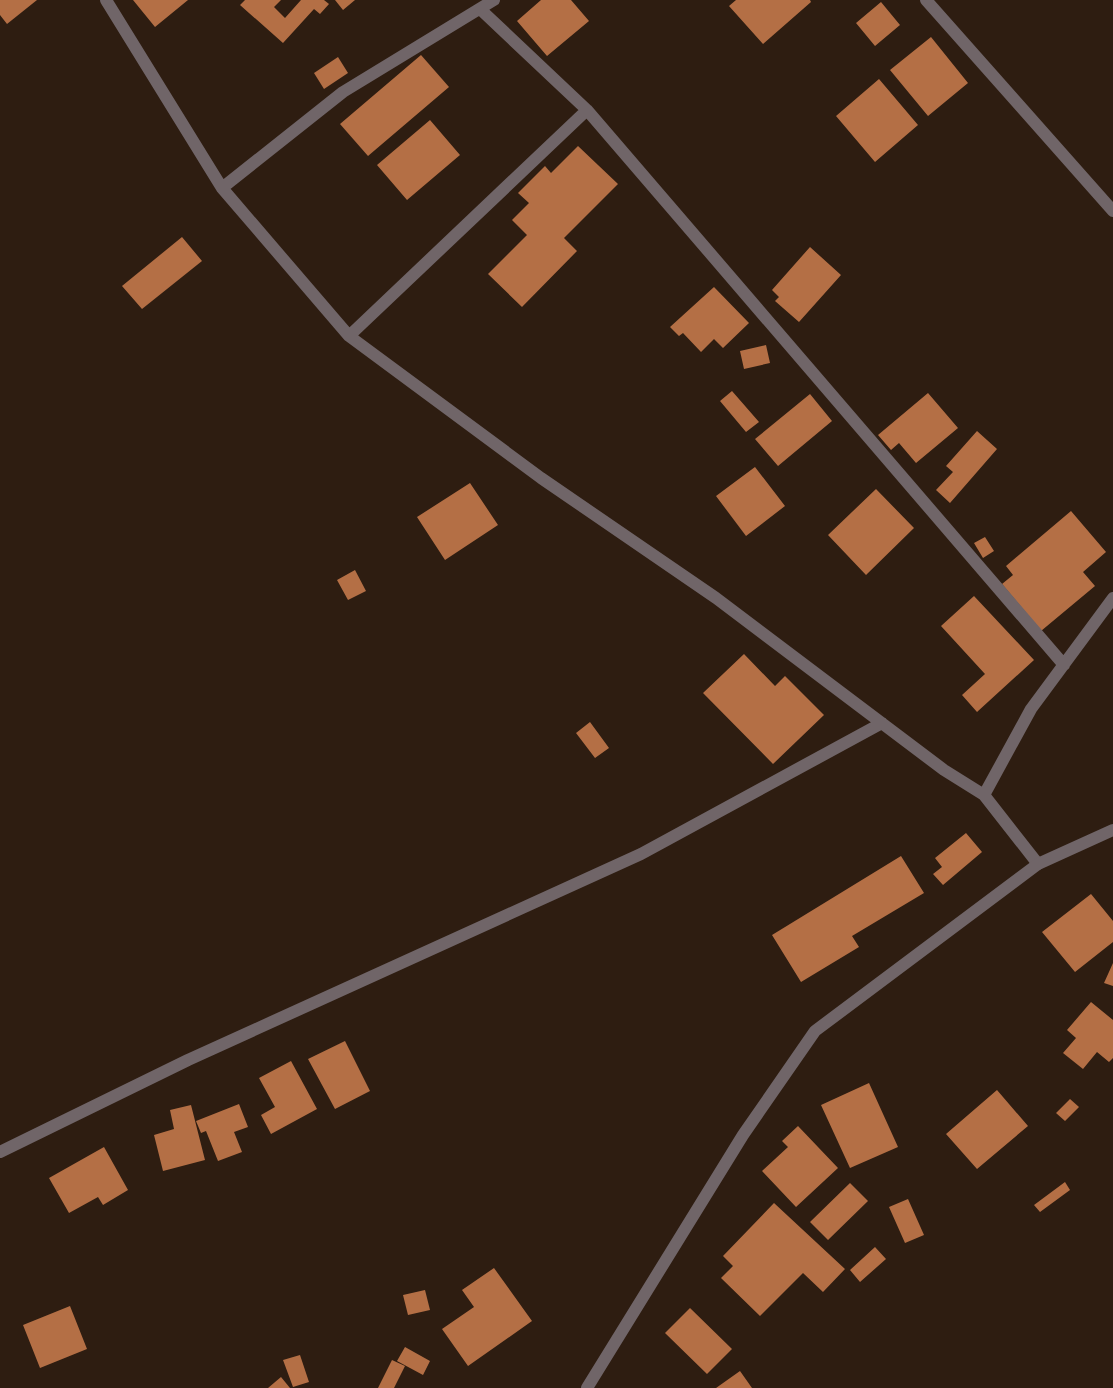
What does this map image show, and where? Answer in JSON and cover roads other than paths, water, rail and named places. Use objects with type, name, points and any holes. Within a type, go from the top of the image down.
[{"type":"street","points":[[106,0],[222,188],[349,336],[541,478],[716,598],[944,770],[984,795],[1038,864]]},
{"type":"street","points":[[222,188],[343,92],[494,0]]},
{"type":"street","points":[[926,0],[1113,211]]},
{"type":"street","points":[[480,9],[587,110],[1064,665]]},
{"type":"street","points":[[349,336],[587,110]]},
{"type":"street","points":[[984,795],[1031,710],[1113,598]]},
{"type":"street","points":[[0,1152],[188,1060],[642,854],[882,723]]},
{"type":"street","points":[[587,1388],[743,1135],[815,1030],[1038,864],[1113,830]]}]
